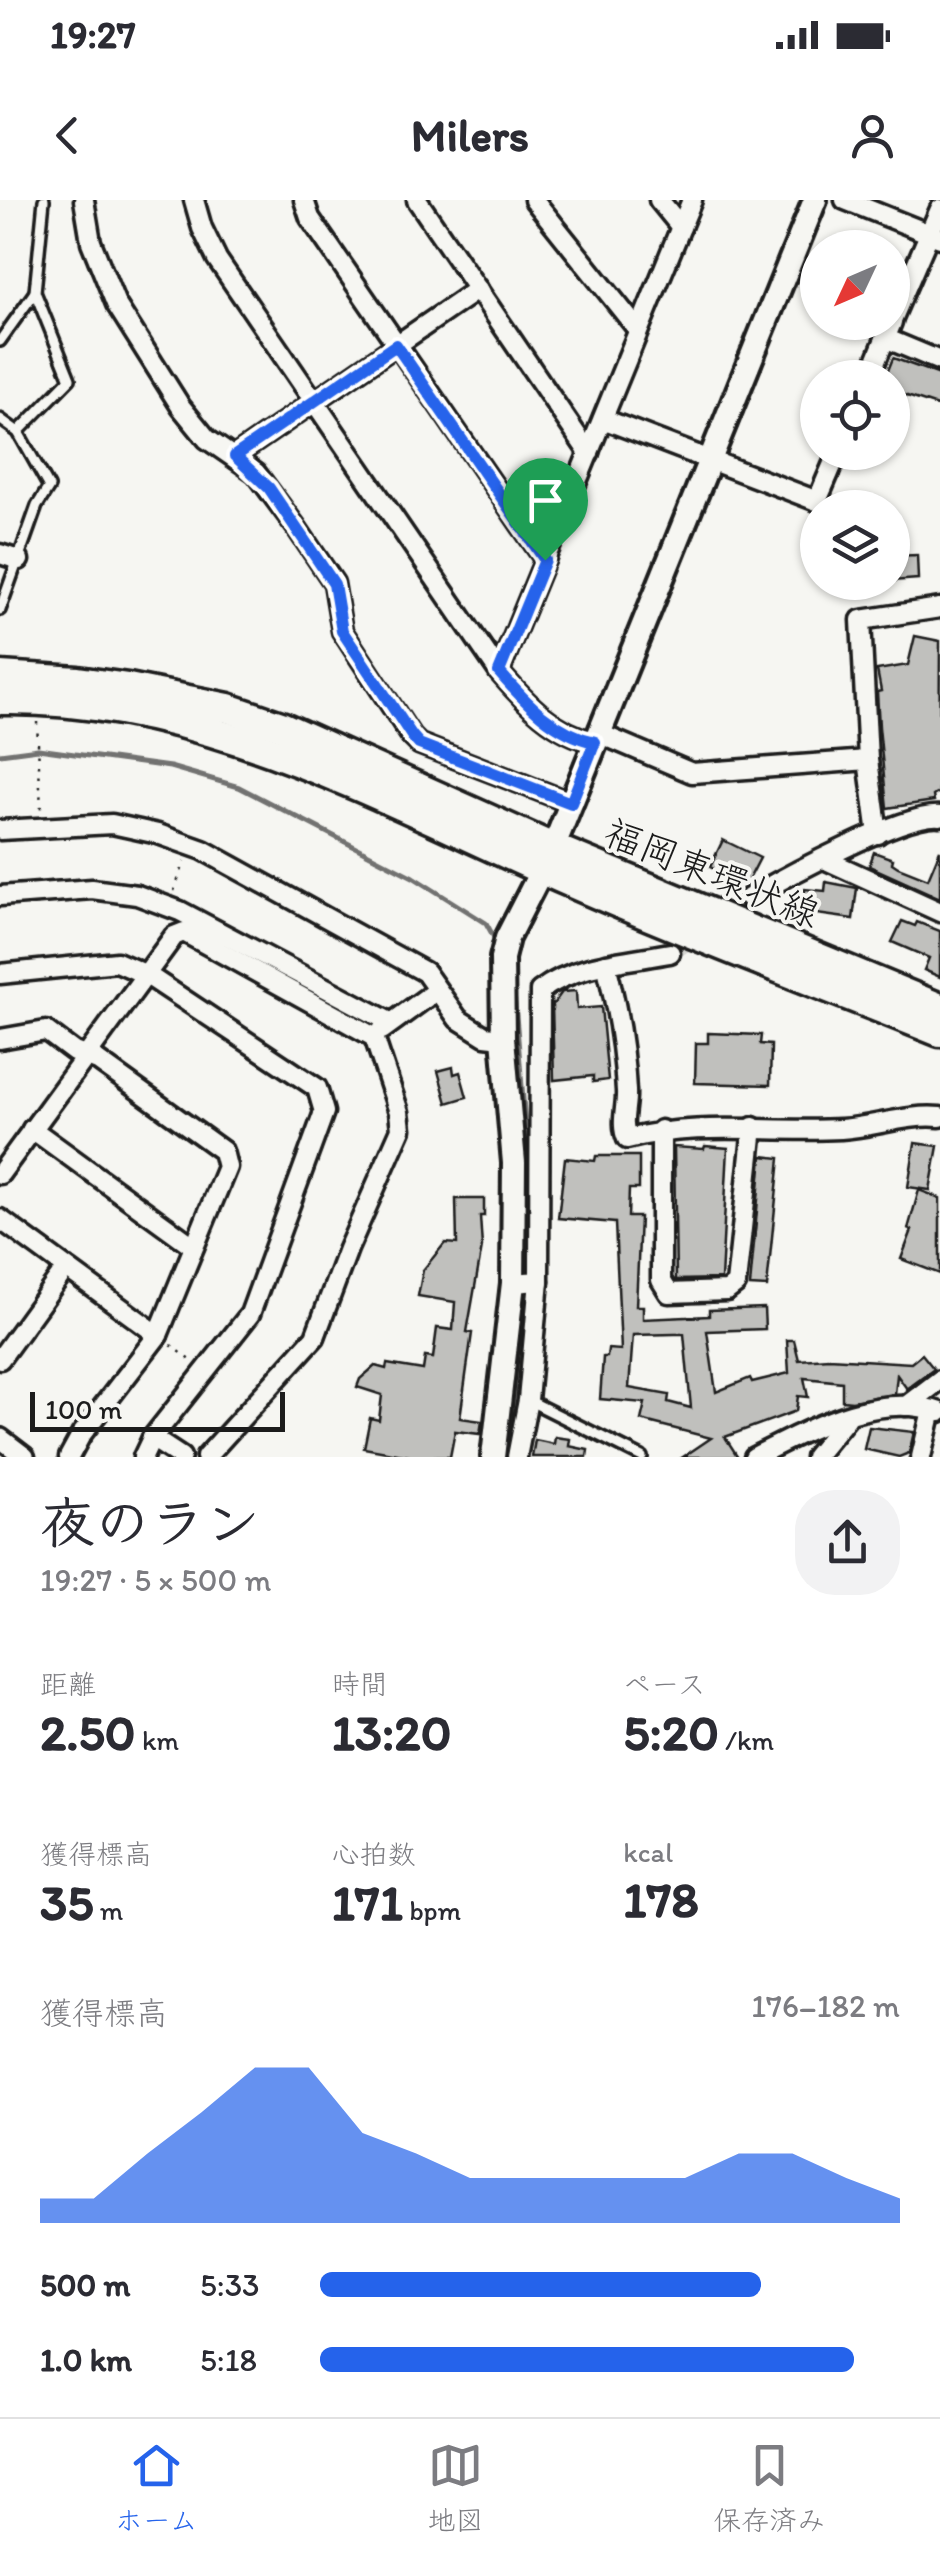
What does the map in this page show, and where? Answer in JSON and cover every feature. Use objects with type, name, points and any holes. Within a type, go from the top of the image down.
[{"type":"main road","name":"福岡東環状線","points":[[0,676],[78,680],[228,708],[281,726],[548,859],[940,1032]]},
{"type":"main road","name":"福岡東環状線","points":[[0,700],[36,700],[153,717],[220,732],[940,1008]]},
{"type":"street","points":[[84,200],[91,242],[116,304],[181,407],[208,439],[235,456],[269,488],[334,584],[342,631],[412,736],[419,744],[571,803]]},
{"type":"street","points":[[194,200],[217,259],[499,672],[536,711],[558,727],[692,773],[868,760]]},
{"type":"street","points":[[304,200],[310,218],[545,560]]},
{"type":"street","points":[[418,200],[589,453]]},
{"type":"street","points":[[534,200],[638,330]]},
{"type":"street","points":[[659,200],[680,227]]},
{"type":"street","points":[[499,672],[692,200]]},
{"type":"street","points":[[492,1457],[513,1283],[514,1162],[503,1026],[502,958],[507,938],[548,859],[712,463],[815,200]]},
{"type":"street","points":[[845,200],[934,236]]},
{"type":"street","points":[[910,286],[934,236],[940,209]]},
{"type":"street","points":[[235,456],[478,289]]},
{"type":"street","points":[[909,340],[940,361]]},
{"type":"street","points":[[602,418],[818,501],[831,470]]},
{"type":"street","points":[[0,554],[19,560]]},
{"type":"street","points":[[878,834],[868,760],[861,620],[940,608]]},
{"type":"street","points":[[748,898],[878,834],[930,815],[940,816]]},
{"type":"street","points":[[0,830],[112,824],[191,845],[425,972],[458,1018],[484,1036],[503,1026]]},
{"type":"street","points":[[824,859],[940,912]]},
{"type":"street","points":[[0,896],[92,889],[137,895],[168,907],[390,1022]]},
{"type":"street","points":[[0,1174],[174,936],[184,932],[374,1037],[400,1112],[401,1129],[315,1337],[206,1457]]},
{"type":"street","points":[[516,1457],[528,1400],[539,1281],[540,992],[556,979],[606,964],[670,952]]},
{"type":"street","points":[[0,974],[117,962],[147,975],[317,1088],[324,1112],[250,1314],[152,1438],[143,1457]]},
{"type":"street","points":[[606,964],[621,1022],[626,1138],[661,1130],[842,1129],[940,1116]]},
{"type":"street","points":[[374,1037],[437,990]]},
{"type":"street","points":[[0,1039],[46,1031],[85,1058],[98,1061],[223,1151],[227,1167],[158,1335],[81,1435],[69,1457]]},
{"type":"street","points":[[661,1130],[661,1280],[669,1292],[728,1291],[736,1284],[752,1127]]},
{"type":"street","points":[[32,1129],[193,1246]]},
{"type":"street","points":[[0,1220],[158,1335]]},
{"type":"street","points":[[0,1359],[66,1268]]},
{"type":"street","points":[[513,1283],[539,1281]]},
{"type":"street","points":[[906,1406],[940,1380]]},
{"type":"street","points":[[754,1457],[850,1413],[906,1406],[936,1411],[921,1457]]},
{"type":"street","points":[[815,1457],[850,1413]]},
{"type":"street","points":[[0,1438],[25,1457]]},
{"type":"street","points":[[152,1438],[181,1457]]},
{"type":"lane","points":[[18,432],[70,379],[35,292],[44,200]]},
{"type":"lane","points":[[0,342],[35,292]]},
{"type":"lane","points":[[0,419],[18,432],[49,487],[37,506],[0,610]]},
{"type":"lane","points":[[528,1400],[642,1457]]},
{"type":"path","points":[[36,700],[42,826]]},
{"type":"path","points":[[168,907],[191,845]]},
{"type":"path","points":[[158,1335],[206,1372]]},
{"type":"building","points":[[910,364],[940,375],[940,407],[910,397]]},
{"type":"building","points":[[910,555],[917,555],[918,579],[910,580]]},
{"type":"building","points":[[915,636],[940,641],[939,792],[933,796],[934,801],[887,808],[877,670],[908,665]]},
{"type":"building","points":[[723,840],[760,858],[746,885],[710,867]]},
{"type":"building","points":[[940,850],[940,898],[869,866],[874,852],[928,879]]},
{"type":"building","points":[[826,882],[857,888],[853,919],[802,912],[805,889],[825,891]]},
{"type":"building","points":[[902,921],[940,931],[940,977],[924,970],[929,958],[892,942]]},
{"type":"building","points":[[576,991],[577,1009],[601,1007],[608,1080],[593,1082],[593,1076],[554,1080],[552,1006],[562,992]]},
{"type":"building","points":[[708,1033],[761,1035],[760,1044],[771,1045],[770,1085],[695,1083],[696,1043],[708,1043]]},
{"type":"building","points":[[453,1067],[454,1074],[460,1072],[467,1097],[447,1103],[438,1071]]},
{"type":"building","points":[[915,1143],[938,1146],[930,1190],[908,1187]]},
{"type":"building","points":[[674,1147],[728,1148],[721,1279],[676,1280]]},
{"type":"building","points":[[596,1156],[639,1156],[639,1189],[629,1189],[628,1217],[640,1217],[636,1306],[643,1306],[643,1319],[764,1308],[765,1329],[707,1331],[716,1392],[750,1378],[752,1382],[789,1373],[787,1340],[794,1340],[799,1360],[911,1363],[922,1354],[934,1369],[907,1389],[897,1375],[895,1394],[852,1401],[842,1400],[842,1382],[804,1378],[808,1397],[798,1396],[796,1411],[725,1437],[738,1457],[683,1457],[711,1438],[641,1420],[645,1403],[600,1399],[603,1357],[607,1357],[608,1349],[621,1350],[615,1223],[558,1218],[565,1158],[595,1161]],"holes":[[[684,1334],[691,1408],[668,1402],[669,1395],[629,1388],[633,1335]]]},
{"type":"building","points":[[762,1156],[780,1158],[767,1287],[750,1286]]},
{"type":"building","points":[[919,1190],[940,1198],[940,1274],[901,1259],[912,1230],[908,1229]]},
{"type":"building","points":[[456,1199],[484,1199],[484,1216],[480,1216],[482,1247],[467,1332],[472,1333],[460,1418],[482,1421],[480,1434],[455,1431],[450,1457],[414,1457],[364,1448],[370,1418],[379,1420],[382,1395],[357,1387],[360,1379],[375,1366],[386,1369],[387,1364],[423,1370],[425,1357],[433,1358],[437,1328],[453,1330],[455,1302],[418,1296],[423,1270],[445,1243],[457,1244]]},
{"type":"building","points":[[869,1427],[914,1432],[909,1453],[899,1457],[864,1449]]},
{"type":"building","points":[[555,1437],[570,1439],[569,1446],[588,1450],[587,1457],[532,1457],[535,1440],[554,1444]]},
{"type":"waterway","points":[[0,754],[38,749],[170,767],[239,787],[413,877],[486,923],[496,941]]},
{"type":"waterway","points":[[512,968],[530,1182],[526,1276]]},
{"type":"waterway","points":[[506,1444],[524,1333],[525,1287]]},
{"type":"tunnel","points":[[670,953],[749,898]]},
{"type":"route","points":[[396,345],[545,560],[499,672],[536,711],[558,727],[595,742],[571,803],[419,744],[342,631],[334,584],[269,488],[235,456],[396,345]]}]
